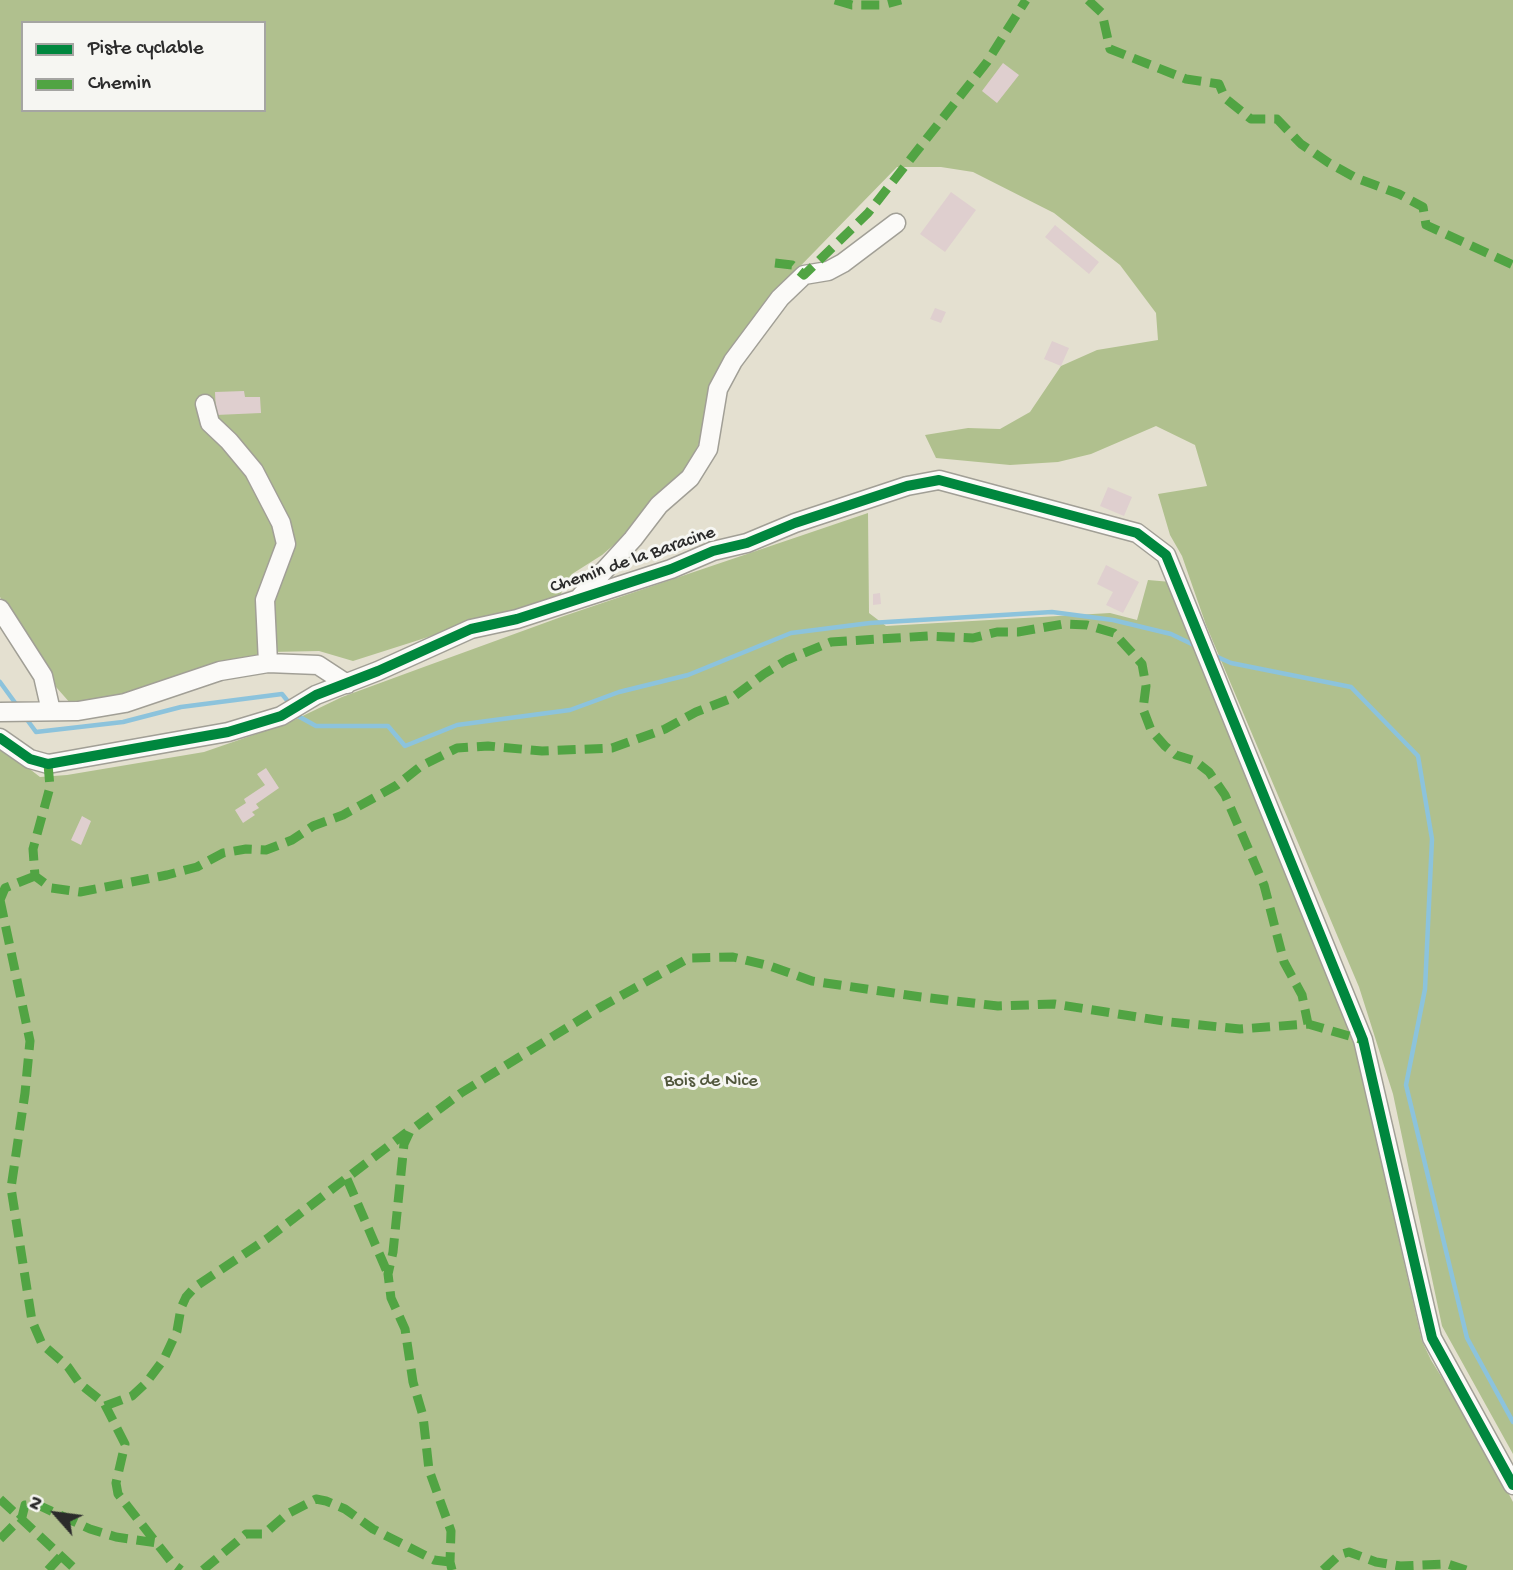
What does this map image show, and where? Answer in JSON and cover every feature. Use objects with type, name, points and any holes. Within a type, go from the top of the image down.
[{"type":"street","points":[[580,597],[634,539],[659,505],[690,478],[708,449],[718,389],[733,361],[780,298],[804,275],[828,271],[843,264],[896,223]]},
{"type":"street","points":[[205,404],[210,423],[254,471],[281,523],[286,544],[265,600],[268,663]]},
{"type":"street","name":"Chemin de la Baracine","points":[[0,738],[30,759],[48,764],[228,732],[281,716],[316,695],[471,629],[517,619],[671,569],[713,551],[747,543],[795,523],[875,496],[939,480],[1137,533],[1166,555],[1363,1040],[1432,1338],[1513,1485]]},
{"type":"street","points":[[0,609],[43,676],[51,711]]},
{"type":"street","points":[[0,712],[78,711],[125,703],[220,671],[268,663],[318,665],[347,684]]},
{"type":"green space","points":[[0,0],[1513,0],[1513,1454],[1442,1326],[1393,1094],[1359,987],[1206,625],[1182,556],[1170,535],[1158,494],[1207,486],[1195,445],[1156,426],[1091,454],[1058,462],[1010,465],[936,458],[925,435],[968,428],[1000,429],[1030,412],[1061,366],[1097,350],[1158,340],[1156,313],[1120,265],[1054,213],[973,172],[941,167],[897,167],[777,290],[686,469],[650,502],[629,532],[602,555],[572,574],[560,595],[353,661],[319,651],[270,652],[102,706],[71,704],[56,687],[0,597]]},
{"type":"green space","name":"Bois de Nice","points":[[868,513],[869,613],[886,626],[1110,613],[1137,620],[1148,580],[1171,582],[1301,912],[1348,1017],[1422,1341],[1480,1439],[1513,1502],[1513,1570],[0,1570],[0,746],[40,777],[204,752],[288,723],[342,697],[561,617]]},
{"type":"building","points":[[1003,63],[1019,75],[997,103],[982,91]]},
{"type":"building","points":[[951,192],[976,210],[945,252],[920,234]]},
{"type":"building","points":[[1055,225],[1099,262],[1089,274],[1045,237]]},
{"type":"building","points":[[935,308],[946,312],[941,323],[930,319]]},
{"type":"building","points":[[1052,341],[1069,348],[1061,366],[1044,359]]},
{"type":"building","points":[[244,391],[245,397],[260,397],[261,413],[216,415],[215,392]]},
{"type":"building","points":[[1108,487],[1132,497],[1124,516],[1100,506]]},
{"type":"building","points":[[1106,565],[1139,582],[1123,613],[1106,605],[1113,592],[1097,584]]},
{"type":"building","points":[[880,593],[881,604],[873,605],[873,594]]},
{"type":"building","points":[[266,768],[279,788],[256,804],[259,808],[252,812],[255,815],[243,823],[235,810],[246,803],[244,799],[265,785],[257,774]]},
{"type":"building","points":[[82,816],[91,821],[81,845],[71,840]]},
{"type":"waterway","points":[[295,711],[298,716],[316,726],[388,726],[405,746],[457,725],[570,710],[619,692],[688,675],[791,633],[870,623],[1052,612],[1113,620],[1171,634],[1196,646]]},
{"type":"waterway","points":[[1213,655],[1231,663],[1351,687],[1418,756],[1432,839],[1425,989],[1406,1085],[1467,1338],[1513,1422]]},
{"type":"waterway","points":[[0,682],[16,704]]},
{"type":"waterway","points":[[28,721],[36,732],[123,722],[181,707],[282,694],[290,704]]},
{"type":"marked path","points":[[835,0],[852,5],[882,5],[901,0]]},
{"type":"marked path","points":[[775,263],[792,265],[804,275],[868,213],[987,62],[1026,0]]},
{"type":"marked path","points":[[1088,0],[1102,13],[1110,49],[1186,79],[1219,84],[1225,98],[1251,119],[1277,119],[1301,144],[1329,163],[1356,178],[1399,194],[1423,207],[1426,225],[1513,265]]},
{"type":"marked path","points":[[48,764],[50,787],[33,849],[35,876],[51,888],[80,892],[197,867],[223,853],[246,849],[266,850],[292,840],[313,826],[343,815],[397,785],[421,766],[457,748],[488,746],[542,751],[612,748],[665,729],[696,712],[732,698],[787,660],[831,642],[928,636],[973,638],[997,632],[1018,632],[1063,624],[1087,625],[1114,633],[1142,664],[1146,686],[1143,709],[1151,730],[1176,755],[1195,761],[1209,772],[1225,795],[1264,885],[1284,962],[1302,995],[1308,1024]]},
{"type":"marked path","points":[[0,900],[5,888],[35,876]]},
{"type":"marked path","points":[[0,900],[30,1041],[11,1188],[32,1321],[42,1344],[68,1367],[80,1384],[104,1403],[125,1444],[116,1483],[118,1494],[173,1564],[181,1570]]},
{"type":"marked path","points":[[452,1570],[451,1531],[429,1470],[423,1416],[413,1382],[405,1329],[391,1298],[388,1274],[393,1252],[404,1144],[410,1131],[461,1093],[599,1008],[689,958],[733,957],[770,966],[812,981],[921,997],[998,1006],[1054,1004],[1170,1022],[1240,1029],[1308,1024],[1363,1040]]},
{"type":"marked path","points":[[105,1406],[132,1396],[146,1383],[164,1359],[177,1331],[181,1308],[195,1287],[268,1238],[407,1132]]},
{"type":"marked path","points":[[347,1179],[388,1274]]},
{"type":"marked path","points":[[0,1499],[76,1570]]},
{"type":"marked path","points":[[203,1570],[246,1534],[264,1534],[287,1514],[316,1499],[345,1509],[373,1529],[434,1560],[450,1562]]},
{"type":"marked path","points":[[0,1539],[22,1517],[25,1505],[36,1504],[90,1529],[116,1537],[157,1543]]},
{"type":"marked path","points":[[1323,1570],[1339,1555],[1349,1552],[1376,1562],[1400,1566],[1448,1564],[1466,1570]]},
{"type":"marked path","points":[[48,1570],[61,1556]]},
{"type":"cycle path","points":[[0,738],[30,759],[48,764],[228,732],[281,716],[316,695],[378,671],[471,629],[517,619],[671,569],[713,551],[747,543],[795,523],[907,486],[939,480],[1137,533],[1166,555],[1363,1040],[1432,1338],[1513,1485]]}]
